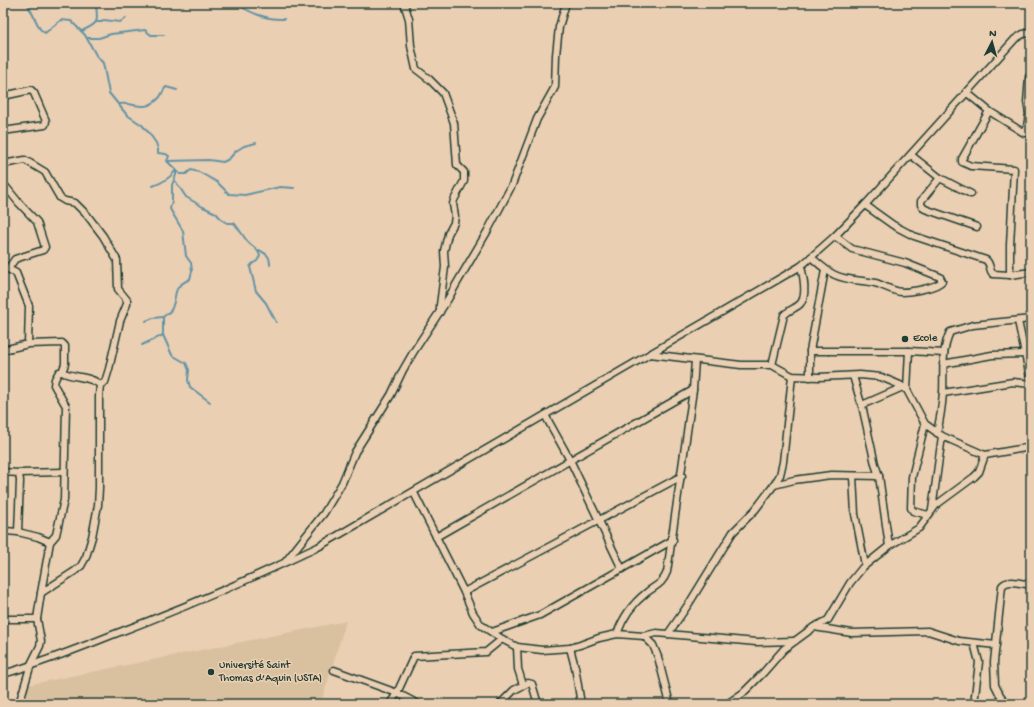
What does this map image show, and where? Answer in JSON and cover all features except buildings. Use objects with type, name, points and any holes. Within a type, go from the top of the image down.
[{"type":"street","points":[[404,3],[409,19],[411,46],[416,69],[443,93],[454,123],[457,165],[464,172],[464,181],[454,200],[454,223],[448,234],[444,251],[445,267],[440,312]]},
{"type":"street","points":[[284,564],[330,503],[342,482],[355,452],[391,395],[414,351],[440,312],[487,232],[512,185],[537,120],[554,87],[559,27],[566,3]]},
{"type":"street","points":[[3,674],[148,621],[284,564],[318,548],[802,266],[835,236],[865,205],[1015,39],[1023,34],[1031,33]]},
{"type":"street","points":[[966,92],[989,111],[1026,133],[1029,114],[1027,102],[1029,77]]},
{"type":"street","points":[[3,96],[33,91],[46,121],[45,125],[41,126],[3,131]]},
{"type":"street","points":[[989,111],[962,159],[962,162],[971,166],[1014,169],[1010,275]]},
{"type":"street","points":[[911,155],[940,178],[971,194]]},
{"type":"street","points":[[3,164],[25,160],[45,172],[60,198],[65,201],[76,202],[103,236],[117,260],[118,289],[127,300],[127,304],[120,320],[105,382],[100,386],[100,488],[92,537],[86,557],[81,566],[41,593]]},
{"type":"street","points":[[940,178],[920,201],[920,205],[925,209],[977,227]]},
{"type":"street","points":[[3,186],[6,187],[37,222],[45,246],[43,250],[14,260],[6,269],[16,273],[29,306],[28,344]]},
{"type":"street","points":[[865,205],[893,225],[914,236],[986,260],[990,265],[993,274],[1010,275],[1031,272]]},
{"type":"street","points":[[811,257],[825,270],[837,276],[872,283],[901,292],[934,286],[942,281],[940,277],[905,263],[852,249],[835,236]]},
{"type":"street","points":[[772,365],[784,315],[803,300],[805,287],[802,266]]},
{"type":"street","points":[[810,377],[810,351],[825,270]]},
{"type":"street","points":[[930,512],[938,455],[943,393],[944,353],[946,340],[950,332],[973,325],[1031,319]]},
{"type":"street","points":[[943,393],[1013,382],[1031,383],[1018,321]]},
{"type":"street","points":[[3,350],[28,344],[45,343],[64,344],[66,346],[65,364],[62,372],[59,372],[54,379],[54,385],[66,406],[64,500],[56,535],[50,542],[41,593],[37,619],[41,641],[40,646],[31,664],[19,704]]},
{"type":"street","points":[[810,351],[909,351],[944,353]]},
{"type":"street","points":[[905,388],[909,351]]},
{"type":"street","points":[[650,354],[741,365],[772,365],[792,376],[881,377],[905,388],[926,424],[939,434],[986,455],[1031,447]]},
{"type":"street","points":[[943,364],[992,355],[1024,354]]},
{"type":"street","points":[[617,634],[622,620],[639,599],[664,580],[667,572],[682,476],[693,390],[695,360]]},
{"type":"street","points":[[62,372],[91,380],[98,383],[100,386]]},
{"type":"street","points":[[668,634],[690,602],[733,532],[755,510],[780,475],[783,462],[792,376]]},
{"type":"street","points":[[853,376],[862,405],[879,476],[889,546]]},
{"type":"street","points":[[862,405],[905,388]]},
{"type":"street","points":[[436,537],[693,390]]},
{"type":"street","points":[[545,415],[570,460],[622,569]]},
{"type":"street","points":[[926,424],[912,477],[911,508],[914,511],[930,512]]},
{"type":"street","points":[[727,704],[743,693],[784,649],[814,627],[828,620],[850,584],[865,565],[889,546],[919,528],[930,512],[974,477],[986,455]]},
{"type":"street","points":[[3,472],[64,472]]},
{"type":"street","points":[[18,532],[19,473]]},
{"type":"street","points":[[774,485],[813,477],[832,475],[879,476]]},
{"type":"street","points":[[464,592],[682,476]]},
{"type":"street","points":[[853,476],[856,514],[865,565]]},
{"type":"street","points":[[414,493],[473,613],[481,625],[517,647],[542,650],[570,648],[599,638],[617,634],[644,636],[656,633],[756,642],[795,641]]},
{"type":"street","points":[[3,534],[5,531],[18,532],[50,542]]},
{"type":"street","points":[[492,632],[540,615],[673,540]]},
{"type":"street","points":[[1007,704],[995,685],[994,662],[1002,586],[1004,583],[1009,582],[1031,585]]},
{"type":"street","points":[[3,619],[37,619]]},
{"type":"street","points":[[814,627],[852,633],[928,632],[959,641],[996,645]]},
{"type":"street","points":[[644,636],[654,645],[670,704]]},
{"type":"street","points":[[390,704],[397,693],[414,656],[486,652],[502,639]]},
{"type":"street","points":[[974,643],[979,662],[974,704]]},
{"type":"street","points":[[517,647],[518,669],[523,685]]},
{"type":"street","points":[[570,648],[576,667],[581,704]]},
{"type":"street","points":[[334,670],[397,693],[418,704]]},
{"type":"street","points":[[500,704],[508,696],[528,683],[532,684],[538,704]]},
{"type":"shaded area","name":"Université Saint Thomas d’Aquin (USTA)","points":[[346,621],[321,704],[21,704],[27,685]]},
{"type":"waterway","points":[[27,3],[40,29],[45,33],[61,20],[71,21],[85,35],[96,55],[103,63],[109,93],[127,115],[142,125],[149,133],[156,143],[158,153],[169,156],[167,161],[176,170],[176,175],[172,185],[172,201],[170,209],[183,231],[186,256],[191,263],[192,271],[190,279],[180,285],[176,291],[174,303],[170,312],[163,317],[163,335],[172,355],[186,363],[189,370],[188,380],[190,387],[210,402]]},
{"type":"waterway","points":[[82,31],[95,23],[97,18],[96,3]]},
{"type":"waterway","points":[[234,3],[264,17],[284,19]]},
{"type":"waterway","points":[[278,3],[282,5]]},
{"type":"waterway","points":[[97,22],[102,22],[104,20],[120,22],[126,18]]},
{"type":"waterway","points":[[87,38],[99,38],[111,34],[145,30],[151,35],[164,35]]},
{"type":"waterway","points":[[119,104],[140,106],[149,105],[159,98],[166,87],[177,90]]},
{"type":"waterway","points":[[168,161],[209,160],[223,162],[229,159],[236,151],[244,146],[256,143]]},
{"type":"waterway","points":[[153,186],[166,180],[176,170],[180,174],[186,174],[191,170],[199,172],[217,182],[229,194],[245,195],[280,187],[294,188]]},
{"type":"waterway","points":[[174,179],[186,197],[216,213],[227,223],[234,223],[248,242],[258,250],[260,256],[250,267],[256,291],[266,303],[276,322]]},
{"type":"waterway","points":[[259,250],[268,256],[270,265]]},
{"type":"waterway","points":[[146,321],[153,318],[163,317]]},
{"type":"waterway","points":[[142,345],[163,335]]},
{"type":"place","name":"Ecole","points":[[905,339]]},
{"type":"place","name":"Université Saint Thomas d’Aquin (USTA)","points":[[211,672]]}]
